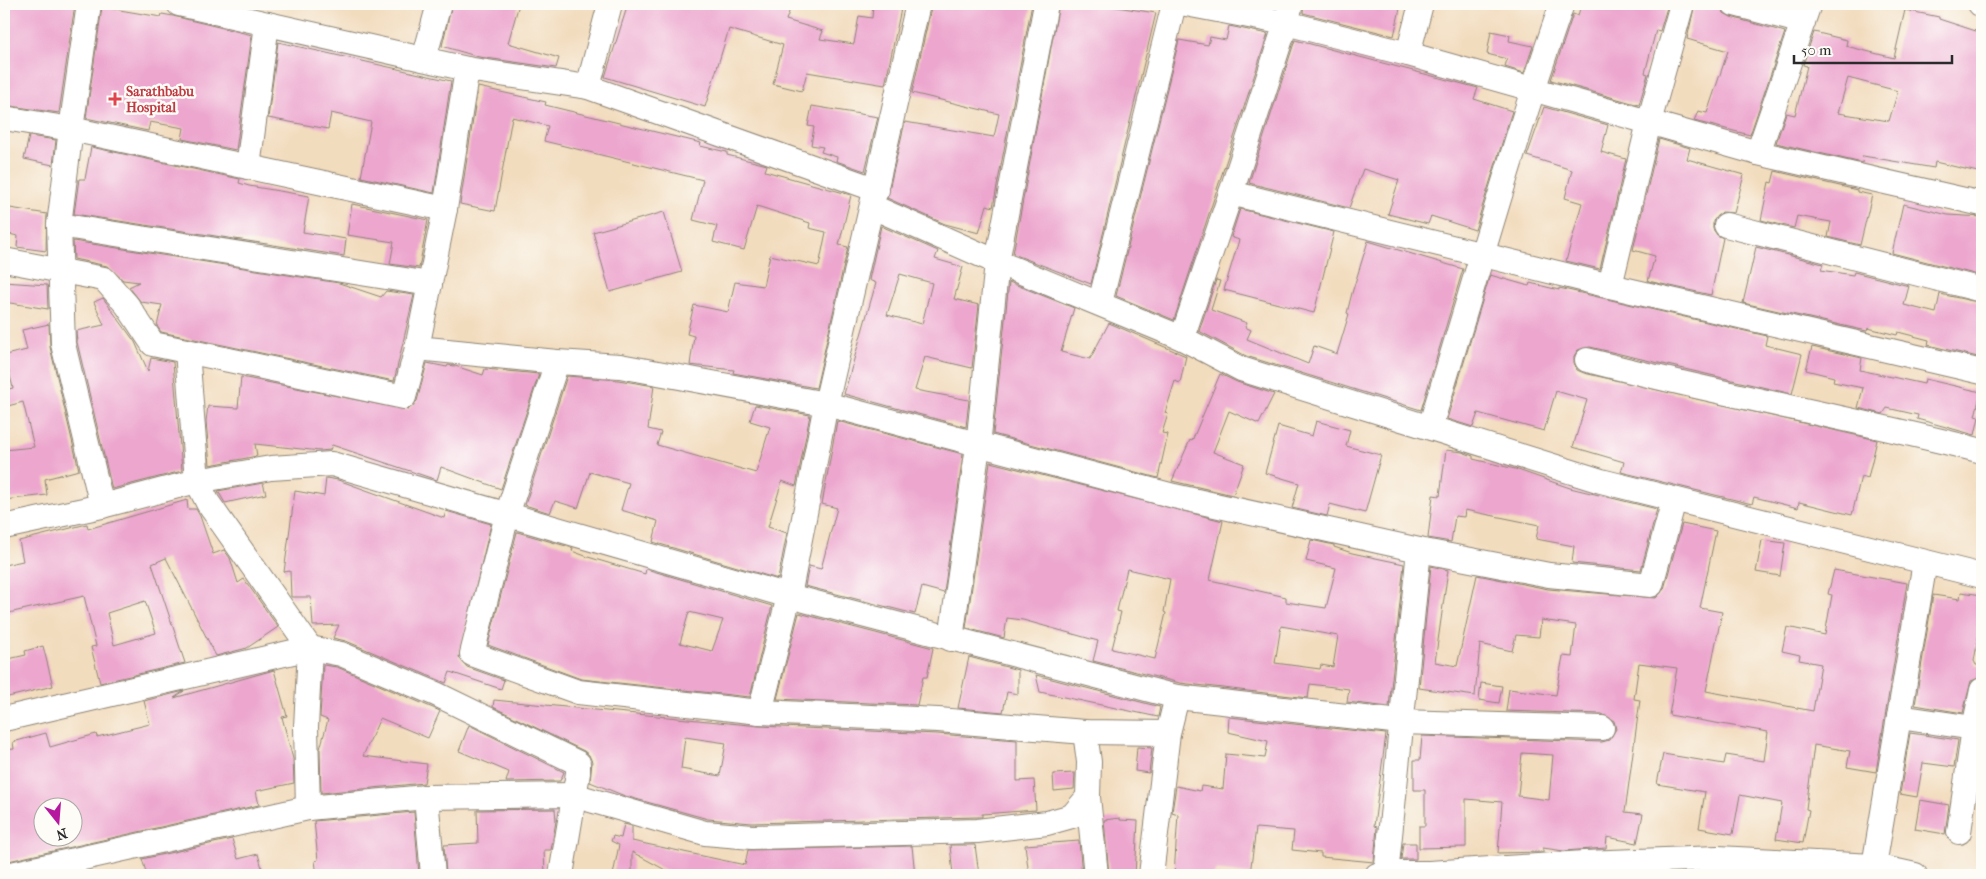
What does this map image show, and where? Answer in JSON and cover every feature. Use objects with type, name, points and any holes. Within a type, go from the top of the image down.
[{"type":"street","points":[[89,4],[59,225],[63,344],[102,506]]},
{"type":"street","points":[[178,4],[467,69],[588,87],[875,198],[997,262],[1182,338],[1241,369],[1601,481],[1982,576]]},
{"type":"street","points":[[424,58],[439,4]]},
{"type":"street","points":[[588,87],[610,4]]},
{"type":"street","points":[[760,712],[788,596],[826,404],[875,198],[918,4]]},
{"type":"street","points":[[951,639],[978,446],[997,262],[1046,4]]},
{"type":"street","points":[[1100,304],[1174,4]]},
{"type":"street","points":[[1186,4],[1289,13],[1408,54],[1758,153],[1982,204]]},
{"type":"street","points":[[1408,54],[1421,4]]},
{"type":"street","points":[[1430,427],[1484,254],[1532,89],[1562,4]]},
{"type":"street","points":[[1610,286],[1649,122],[1682,4]]},
{"type":"street","points":[[1734,4],[1806,13],[1758,153]]},
{"type":"street","points":[[1182,338],[1232,193],[1289,13]]},
{"type":"street","points":[[248,167],[267,24]]},
{"type":"street","points":[[4,260],[104,279],[127,305],[153,344],[404,397],[417,348],[445,209],[467,69]]},
{"type":"street","points":[[4,118],[71,129],[445,209]]},
{"type":"street","points":[[1232,193],[1610,286],[1982,372]]},
{"type":"street","points":[[59,225],[430,284]]},
{"type":"street","points":[[1726,225],[1982,290]]},
{"type":"street","points":[[417,348],[557,362],[620,366],[826,404],[978,446],[1174,496],[1419,550],[1549,575],[1651,585],[1674,500]]},
{"type":"street","points":[[187,351],[197,482],[208,503],[310,648],[306,727],[308,808]]},
{"type":"street","points":[[1587,360],[1704,390],[1982,451]]},
{"type":"street","points":[[557,362],[507,515],[472,654],[578,692],[760,712],[938,720],[1085,732],[1168,733]]},
{"type":"street","points":[[4,527],[102,506],[197,482],[271,468],[332,464],[788,596],[1177,697],[1401,722],[1602,728]]},
{"type":"street","points":[[1419,550],[1384,874],[1429,874],[1584,863],[1718,858],[1915,875]]},
{"type":"street","points":[[1877,871],[1899,717],[1925,562]]},
{"type":"street","points":[[4,719],[310,648],[341,654],[436,694],[578,763],[578,773],[561,875]]},
{"type":"street","points":[[1959,832],[1974,728],[1982,690]]},
{"type":"street","points":[[1151,875],[1168,733],[1177,697]]},
{"type":"street","points":[[1899,717],[1974,728]]},
{"type":"street","points":[[1085,732],[1089,762],[1088,797],[1096,875]]},
{"type":"street","points":[[7,875],[308,808],[426,797],[573,795],[705,833],[752,837],[994,829],[1047,823],[1072,816],[1088,797]]},
{"type":"street","points":[[426,797],[433,875]]},
{"type":"building","points":[[4,4],[75,4],[59,113],[4,105]]},
{"type":"building","points":[[452,4],[519,4],[508,43],[559,58],[556,68],[479,57],[442,46]]},
{"type":"building","points":[[628,4],[792,4],[786,20],[823,31],[820,39],[854,44],[859,16],[872,18],[873,4],[902,4],[885,85],[807,72],[802,91],[773,84],[783,45],[729,29],[705,107],[605,77]]},
{"type":"building","points":[[932,4],[1032,4],[993,207],[987,205],[979,233],[945,224],[887,198],[905,122],[994,137],[999,114],[912,93]]},
{"type":"building","points":[[1059,4],[1097,4],[1156,13],[1091,284],[1013,254]]},
{"type":"building","points":[[1304,4],[1401,4],[1394,36],[1303,13]]},
{"type":"building","points":[[1581,4],[1668,4],[1660,31],[1656,30],[1645,73],[1648,74],[1639,105],[1551,80],[1573,14],[1578,16]]},
{"type":"building","points":[[1695,4],[1721,8],[1724,13],[1731,17],[1785,32],[1750,135],[1694,121],[1698,111],[1707,113],[1728,51],[1687,39]]},
{"type":"building","points":[[102,7],[161,17],[162,14],[173,16],[252,35],[236,150],[182,139],[184,128],[150,122],[148,131],[86,118]]},
{"type":"building","points":[[1905,10],[1939,17],[1939,19],[1982,33],[1982,173],[1935,162],[1934,168],[1863,156],[1862,163],[1776,143],[1786,113],[1795,115],[1807,66],[1803,65],[1814,32],[1847,40],[1846,46],[1894,58]],"holes":[[[1848,78],[1898,91],[1889,121],[1838,113]]]},
{"type":"building","points":[[1229,26],[1268,34],[1174,320],[1116,296],[1179,40],[1208,45],[1210,37],[1226,40]]},
{"type":"building","points":[[1491,31],[1510,35],[1509,41],[1533,46],[1524,73],[1505,67],[1507,59],[1487,54]]},
{"type":"building","points":[[1295,40],[1478,88],[1474,99],[1512,111],[1475,230],[1431,216],[1428,224],[1388,214],[1399,180],[1363,169],[1349,208],[1249,183]]},
{"type":"building","points":[[278,42],[451,81],[434,193],[361,177],[371,122],[331,113],[328,129],[268,118]]},
{"type":"building","points":[[478,87],[546,102],[545,105],[701,143],[700,146],[727,152],[727,155],[767,165],[765,171],[851,195],[839,245],[848,247],[816,388],[733,373],[734,370],[690,365],[694,336],[687,334],[694,305],[728,312],[735,282],[763,286],[770,255],[819,266],[826,232],[809,228],[810,223],[757,206],[744,250],[713,242],[717,226],[693,220],[703,180],[544,141],[548,126],[512,117],[495,211],[460,204]]},
{"type":"building","points":[[812,106],[878,117],[865,171],[836,161],[837,157],[821,152],[823,147],[811,145],[814,127],[808,126]]},
{"type":"building","points":[[1544,107],[1608,125],[1601,152],[1626,159],[1600,269],[1566,261],[1582,203],[1565,198],[1572,170],[1527,156]]},
{"type":"building","points":[[29,136],[56,140],[53,165],[24,159]]},
{"type":"building","points":[[1659,139],[1690,148],[1687,159],[1744,175],[1734,213],[1722,212],[1713,221],[1713,229],[1717,235],[1723,238],[1711,295],[1648,281],[1655,256],[1633,250]]},
{"type":"building","points":[[91,147],[240,179],[239,183],[249,186],[309,196],[303,232],[346,239],[344,256],[74,214],[79,179],[85,179]]},
{"type":"building","points":[[1775,171],[1872,195],[1860,245],[1828,237],[1831,222],[1797,216],[1794,228],[1761,220],[1769,182],[1772,183]]},
{"type":"building","points":[[352,204],[428,220],[419,268],[390,264],[394,242],[347,235]]},
{"type":"building","points":[[1903,204],[1948,215],[1982,217],[1982,276],[1892,253]]},
{"type":"building","points":[[4,207],[47,214],[46,251],[17,247],[18,236],[4,233]]},
{"type":"building","points":[[1240,209],[1334,232],[1314,313],[1224,290],[1239,240],[1231,237]]},
{"type":"building","points":[[664,212],[682,272],[610,292],[593,232]]},
{"type":"building","points":[[881,226],[938,251],[935,259],[963,267],[954,299],[979,305],[972,368],[925,357],[915,390],[969,400],[966,427],[844,394],[876,283],[869,280]],"holes":[[[900,274],[932,283],[922,324],[887,315]]]},
{"type":"building","points":[[73,241],[339,283],[381,297],[386,291],[414,295],[394,381],[161,332],[157,326],[162,305],[141,302],[129,287],[139,282],[123,280],[107,266],[74,259]]},
{"type":"building","points":[[1368,241],[1463,269],[1421,410],[1246,356],[1199,331],[1216,280],[1220,281],[1211,310],[1247,323],[1245,327],[1251,330],[1247,339],[1308,364],[1314,346],[1337,354],[1349,314],[1347,313],[1352,293]]},
{"type":"building","points":[[1756,247],[1823,264],[1821,270],[1853,275],[1854,272],[1909,286],[1904,305],[1936,313],[1940,294],[1982,303],[1982,358],[1928,345],[1929,340],[1898,332],[1897,335],[1868,328],[1867,331],[1743,303]]},
{"type":"building","points":[[1490,275],[1529,286],[1530,283],[1559,290],[1559,288],[1767,336],[1765,345],[1802,354],[1792,394],[1590,347],[1578,350],[1574,356],[1574,363],[1577,370],[1584,373],[1877,440],[1868,478],[1861,476],[1852,515],[1799,502],[1798,508],[1754,497],[1752,504],[1621,472],[1624,462],[1573,447],[1587,400],[1556,391],[1544,431],[1478,413],[1473,427],[1447,419]]},
{"type":"building","points":[[4,282],[47,285],[48,309],[4,302]]},
{"type":"building","points":[[1009,282],[1074,308],[1061,352],[1090,359],[1109,323],[1186,356],[1180,383],[1175,381],[1165,413],[1168,414],[1162,433],[1168,434],[1158,478],[993,434]]},
{"type":"building","points":[[103,298],[135,342],[148,371],[151,358],[173,362],[182,471],[112,489],[76,331],[104,325],[94,302]]},
{"type":"building","points":[[49,324],[50,347],[79,470],[45,479],[47,495],[4,500],[4,450],[34,447],[23,402],[4,407],[4,390],[13,388],[5,355],[27,350],[22,330]]},
{"type":"building","points":[[1812,347],[1862,358],[1860,370],[1924,384],[1925,379],[1981,392],[1975,416],[1979,417],[1975,435],[1917,419],[1918,415],[1887,408],[1883,414],[1858,408],[1863,388],[1833,382],[1834,377],[1806,370]]},
{"type":"building","points":[[427,363],[447,367],[448,365],[455,366],[483,375],[485,369],[539,374],[501,489],[441,467],[437,480],[332,445],[330,450],[320,451],[255,444],[257,456],[210,465],[206,421],[208,406],[238,408],[241,377],[408,410],[417,401]]},
{"type":"building","points":[[1220,374],[1237,382],[1274,394],[1259,424],[1229,411],[1213,452],[1244,464],[1233,495],[1172,481],[1190,440],[1192,441]]},
{"type":"building","points":[[567,376],[618,380],[654,386],[648,429],[661,432],[657,445],[756,473],[770,427],[750,421],[755,405],[810,415],[796,486],[782,481],[768,527],[787,533],[778,579],[653,542],[658,521],[621,510],[629,483],[590,472],[578,508],[555,501],[550,513],[525,505]]},
{"type":"building","points":[[837,421],[963,454],[944,593],[922,587],[915,614],[805,586],[809,566],[821,569],[837,508],[822,504]]},
{"type":"building","points":[[1316,421],[1350,430],[1346,446],[1381,455],[1365,513],[1330,504],[1327,516],[1292,508],[1299,483],[1265,473],[1278,426],[1312,436]]},
{"type":"building","points":[[1446,450],[1462,452],[1473,456],[1473,459],[1515,469],[1570,488],[1657,509],[1641,570],[1572,563],[1574,546],[1536,539],[1539,525],[1465,510],[1464,517],[1455,516],[1451,542],[1428,538],[1433,495],[1440,496]]},
{"type":"building","points":[[990,462],[1223,521],[1210,580],[1286,597],[1286,602],[1326,608],[1336,568],[1306,561],[1311,540],[1334,545],[1334,547],[1352,553],[1404,564],[1389,707],[1347,702],[1349,689],[1310,684],[1308,698],[1180,683],[1093,661],[1098,641],[1023,620],[1007,618],[1004,638],[966,628]],"holes":[[[1127,569],[1170,579],[1164,612],[1166,613],[1155,659],[1112,649],[1121,612],[1117,611]],[[1281,626],[1338,636],[1333,667],[1321,665],[1320,669],[1275,663]]]},
{"type":"building","points":[[326,478],[338,480],[444,518],[446,511],[491,524],[459,657],[467,667],[504,680],[501,689],[450,672],[446,683],[346,641],[333,638],[339,625],[313,626],[311,597],[291,597],[290,571],[284,572],[295,491],[324,496]]},
{"type":"building","points":[[263,483],[266,494],[225,503],[218,491]]},
{"type":"building","points":[[187,500],[188,509],[196,509],[200,516],[213,554],[224,550],[230,558],[238,583],[244,579],[278,627],[247,648],[216,656],[166,558],[152,564],[185,663],[100,683],[91,647],[96,646],[84,596],[4,614],[4,565],[23,561],[19,541],[87,524],[88,529]],"holes":[[[145,601],[156,633],[114,645],[107,613]]]},
{"type":"building","points":[[1682,524],[1716,531],[1700,608],[1722,612],[1706,691],[1813,711],[1821,664],[1799,660],[1800,655],[1782,651],[1787,627],[1825,635],[1832,595],[1828,594],[1834,570],[1907,583],[1876,772],[1847,767],[1850,751],[1814,745],[1806,809],[1809,810],[1803,843],[1776,839],[1782,803],[1740,795],[1733,834],[1699,828],[1705,792],[1657,784],[1663,754],[1724,764],[1726,755],[1764,761],[1768,732],[1669,715],[1677,668],[1639,663],[1634,699],[1640,700],[1625,812],[1643,814],[1637,843],[1607,837],[1606,848],[1564,851],[1543,848],[1543,852],[1498,853],[1502,802],[1466,799],[1466,847],[1419,848],[1419,826],[1425,826],[1425,790],[1414,790],[1414,760],[1420,760],[1422,736],[1602,742],[1609,740],[1616,729],[1614,721],[1602,714],[1506,711],[1509,689],[1556,695],[1563,656],[1572,657],[1576,625],[1541,620],[1539,637],[1516,635],[1512,651],[1480,644],[1475,696],[1419,688],[1431,566],[1448,570],[1435,662],[1457,666],[1477,575],[1548,589],[1656,598],[1664,589]],"holes":[[[1522,753],[1553,755],[1549,800],[1518,796]]]},
{"type":"building","points":[[517,532],[573,548],[572,551],[588,557],[645,574],[646,569],[772,606],[750,697],[581,679],[488,645]],"holes":[[[689,612],[723,620],[712,651],[680,643]]]},
{"type":"building","points":[[1762,540],[1785,543],[1780,576],[1756,572]]},
{"type":"building","points":[[1961,592],[1982,595],[1982,616],[1974,661],[1976,665],[1982,665],[1982,677],[1971,681],[1963,713],[1915,705],[1933,595],[1960,599]]},
{"type":"building","points":[[799,613],[933,648],[927,677],[923,677],[917,705],[777,699]]},
{"type":"building","points":[[43,646],[53,686],[4,698],[4,660],[26,655],[25,651]]},
{"type":"building","points":[[969,657],[1018,670],[1018,694],[1007,692],[1003,712],[958,708]]},
{"type":"building","points":[[323,665],[337,667],[440,711],[428,738],[380,718],[363,756],[427,764],[424,783],[321,793],[320,749],[328,720],[320,717]]},
{"type":"building","points":[[274,670],[287,716],[282,717],[293,759],[294,783],[256,791],[259,805],[82,845],[82,796],[32,796],[32,846],[76,846],[4,862],[4,750],[14,749],[13,742],[46,733],[50,747],[96,734],[97,737],[150,724],[144,701],[184,691],[174,698]]},
{"type":"building","points":[[1036,675],[1160,707],[1158,717],[1040,692]]},
{"type":"building","points":[[1481,683],[1502,686],[1499,703],[1479,700]]},
{"type":"building","points":[[494,700],[759,726],[937,734],[1017,740],[1017,781],[1034,780],[1036,810],[982,814],[982,817],[752,823],[708,819],[625,796],[590,782],[592,762],[589,755],[584,751],[493,707]],"holes":[[[685,737],[726,743],[720,776],[681,769]]]},
{"type":"building","points":[[1229,717],[1386,734],[1374,826],[1377,827],[1374,862],[1321,857],[1321,853],[1292,850],[1294,831],[1256,828],[1250,874],[1215,870],[1214,875],[1174,875],[1178,814],[1172,812],[1176,786],[1200,791],[1201,786],[1223,789],[1226,754],[1265,758],[1268,741],[1228,732]]},
{"type":"building","points":[[469,725],[564,772],[560,781],[506,782],[509,772],[459,751]]},
{"type":"building","points":[[1910,733],[1958,740],[1954,767],[1923,763],[1917,797],[1900,794]]},
{"type":"building","points":[[1137,747],[1152,748],[1149,773],[1135,771]]},
{"type":"building","points":[[1075,773],[1074,789],[1054,791],[1053,774]]},
{"type":"building","points":[[1920,800],[1949,805],[1945,834],[1915,829]]},
{"type":"building","points":[[555,809],[556,821],[551,850],[544,850],[545,875],[446,875],[444,845],[478,843],[477,810]]},
{"type":"building","points":[[414,812],[419,875],[317,875],[315,861],[318,860],[314,821]]},
{"type":"building","points":[[1120,818],[1120,820],[1138,821],[1135,875],[1109,875],[1104,820]]},
{"type":"building","points":[[624,824],[632,826],[632,841],[745,865],[748,850],[912,846],[915,875],[708,875],[672,871],[671,873],[632,852],[632,875],[613,875],[619,845],[611,841],[613,836],[621,838]]},
{"type":"building","points":[[232,839],[238,859],[258,854],[264,875],[147,875],[142,859]]},
{"type":"building","points":[[1079,841],[1082,875],[1029,875],[1025,845]]},
{"type":"building","points":[[1403,843],[1416,843],[1416,859],[1401,859]]},
{"type":"building","points":[[950,845],[975,845],[979,875],[953,875]]},
{"type":"place","name":"Sarathbabu Hospital","points":[[115,99]]}]
